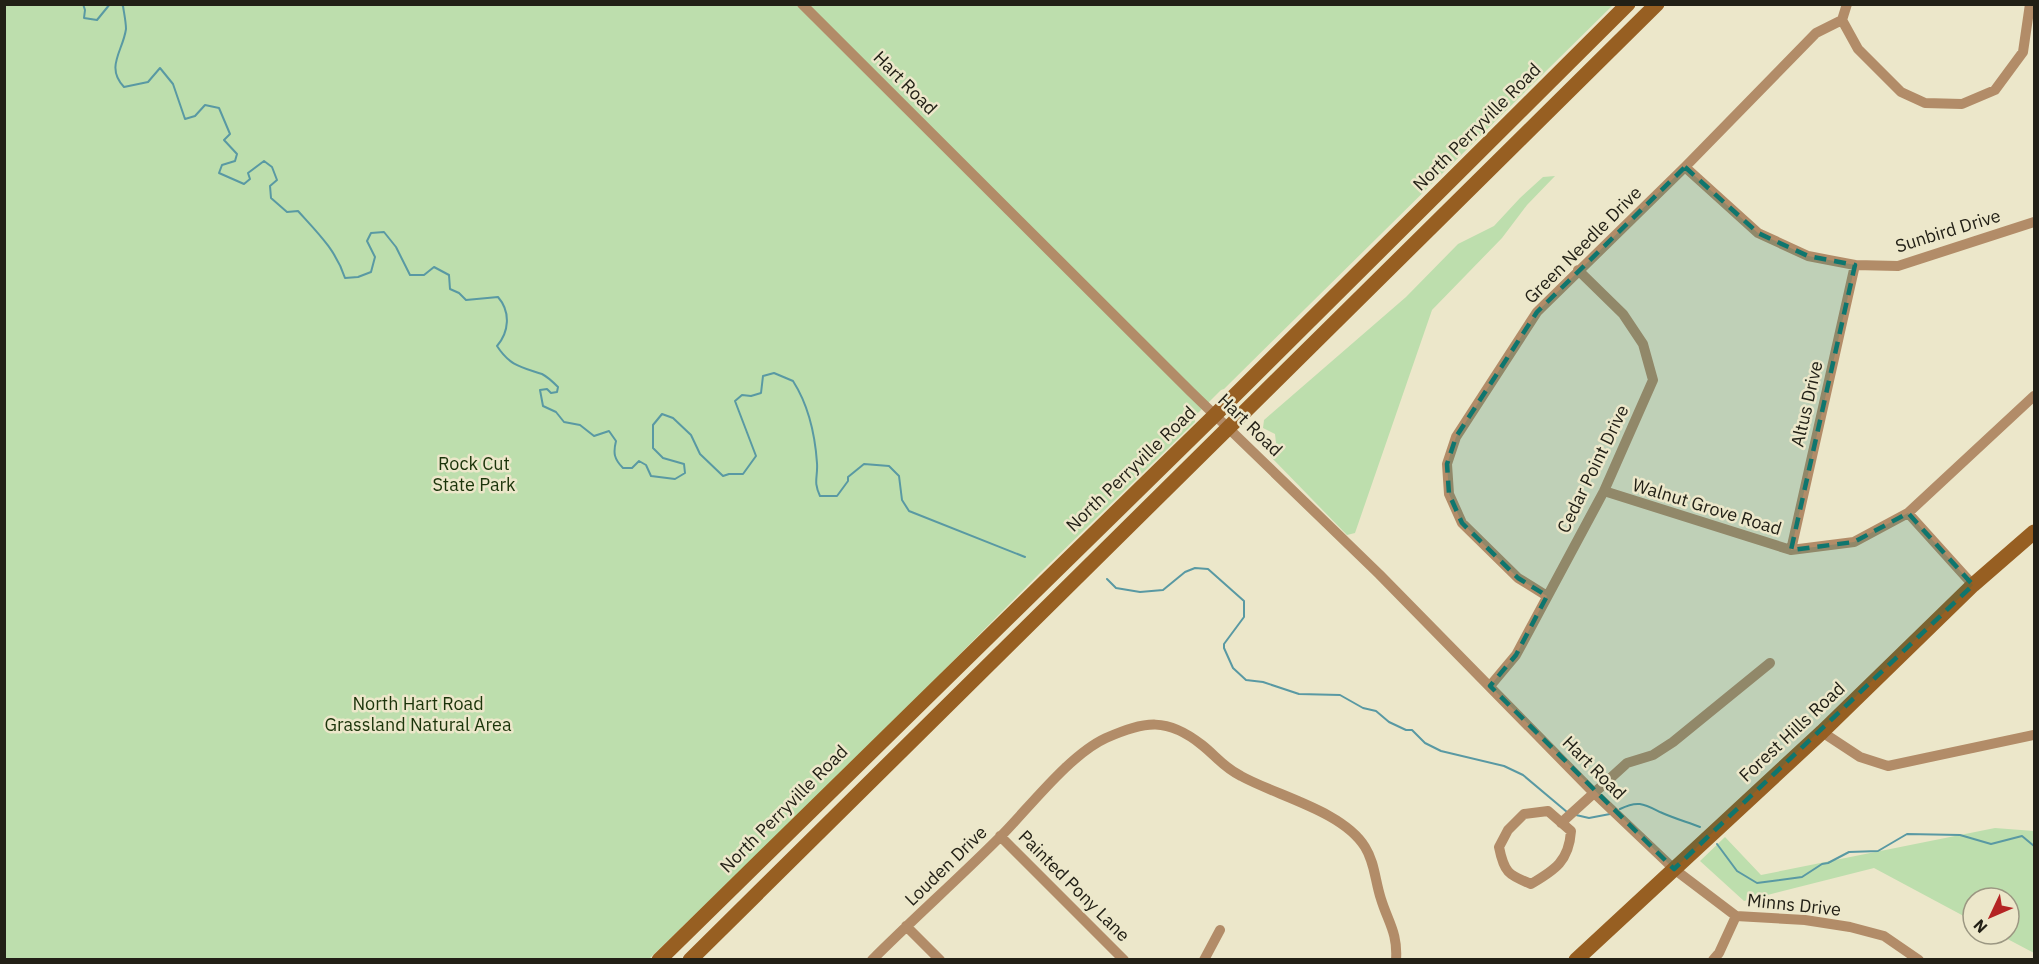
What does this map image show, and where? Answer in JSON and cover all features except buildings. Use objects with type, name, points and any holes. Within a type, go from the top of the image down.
[{"type":"main road","name":"North Perryville Road","points":[[659,960],[1215,415],[1628,4]]},
{"type":"main road","points":[[690,960],[1657,4]]},
{"type":"main road","name":"Forest Hills Road","points":[[1576,960],[1822,732],[1973,585],[2034,532]]},
{"type":"street","name":"Hart Road","points":[[802,4],[1228,428],[1323,518],[1593,792],[1674,869]]},
{"type":"street","points":[[1847,4],[1842,20],[1858,49],[1901,92],[1925,103],[1962,104],[1995,90],[2023,52],[2030,4]]},
{"type":"street","name":"Green Needle Drive","points":[[1547,596],[1518,578],[1462,523],[1449,494],[1447,464],[1456,436],[1537,312],[1685,167],[1816,33],[1842,20]]},
{"type":"street","name":"Sunbird Drive","points":[[1685,167],[1758,233],[1808,256],[1855,265],[1898,266],[2034,222]]},
{"type":"street","name":"Altus Drive","points":[[1791,550],[1855,265]]},
{"type":"street","name":"Cedar Point Drive","points":[[1490,686],[1516,655],[1604,492],[1653,380],[1642,344],[1623,314],[1578,270]]},
{"type":"street","name":"Walnut Grove Road","points":[[1604,492],[1791,550],[1854,542],[1908,513],[2034,396]]},
{"type":"street","points":[[1908,513],[1973,585]]},
{"type":"street","points":[[1561,823],[1627,763],[1653,755],[1673,742],[1770,663]]},
{"type":"street","name":"Louden Drive","points":[[872,960],[1000,836],[1074,760],[1102,740],[1126,730],[1156,723],[1180,731],[1203,746],[1230,771],[1250,782],[1319,810],[1355,834],[1365,847],[1375,868],[1381,899],[1391,921],[1397,947],[1396,960]]},
{"type":"street","points":[[1822,732],[1860,757],[1888,766],[2034,735]]},
{"type":"street","points":[[1548,812],[1561,823],[1571,831],[1570,848],[1552,871],[1531,884],[1511,876],[1502,864],[1498,847],[1508,830],[1524,814],[1548,812]]},
{"type":"street","name":"Painted Pony Lane","points":[[1000,836],[1124,960]]},
{"type":"street","name":"Minns Drive","points":[[1674,869],[1736,916],[1805,920],[1850,927],[1884,936],[1919,960]]},
{"type":"street","points":[[1713,960],[1719,953],[1736,916]]},
{"type":"street","points":[[906,926],[940,960]]},
{"type":"street","points":[[1204,960],[1220,930]]},
{"type":"highlighted area","points":[[1685,167],[1758,233],[1808,256],[1855,265],[1791,550],[1854,542],[1908,513],[1973,585],[1674,869],[1490,686],[1516,655],[1547,596],[1518,578],[1462,523],[1449,494],[1447,464],[1456,437],[1537,312]]},
{"type":"green space","name":"Rock Cut State Park","points":[[5,5],[1613,5],[1221,390],[1194,417],[1195,422],[1041,572],[891,724],[649,959],[5,959]]},
{"type":"green space","points":[[1555,176],[1527,205],[1502,238],[1432,310],[1355,533],[1347,535],[1268,454],[1276,443],[1275,434],[1263,428],[1264,420],[1406,297],[1458,244],[1494,226],[1543,177]]},
{"type":"green space","points":[[1995,828],[2034,831],[2034,953],[2021,946],[2021,886],[1961,886],[1961,915],[1874,868],[1744,901],[1700,861],[1725,837],[1761,875]]},
{"type":"waterway","points":[[83,4],[84,18],[97,20],[110,4]]},
{"type":"waterway","points":[[120,4],[123,6],[126,29],[115,66],[116,73],[124,87],[148,82],[160,68],[173,84],[185,119],[195,116],[205,105],[219,108],[230,134],[224,140],[237,154],[235,161],[222,165],[219,173],[244,184],[250,179],[248,173],[264,161],[272,167],[277,180],[270,186],[271,198],[287,212],[298,211],[331,250],[345,278],[358,277],[371,272],[375,257],[367,241],[371,233],[384,232],[396,247],[410,275],[424,275],[434,267],[449,275],[450,289],[459,293],[466,300],[498,297],[507,315],[504,335],[497,346],[502,353],[516,365],[544,375],[558,387],[557,392],[551,393],[547,389],[540,390],[543,406],[556,412],[564,422],[580,425],[594,436],[609,431],[616,441],[616,459],[623,468],[632,468],[639,461],[646,465],[651,476],[675,479],[685,473],[684,464],[663,458],[653,448],[653,425],[662,414],[673,418],[691,435],[700,454],[723,476],[743,474],[756,456],[735,401],[742,395],[751,396],[761,393],[763,376],[774,373],[793,381],[807,410],[815,441],[816,483],[820,496],[837,496],[848,481],[848,477],[864,464],[889,466],[899,476],[902,500],[909,511],[1025,557]]},
{"type":"waterway","points":[[1107,579],[1116,588],[1140,592],[1163,590],[1185,572],[1195,568],[1208,569],[1244,601],[1244,617],[1224,644],[1224,648],[1233,668],[1246,680],[1263,682],[1299,694],[1340,695],[1363,708],[1376,711],[1389,722],[1406,730],[1412,730],[1425,743],[1441,751],[1504,766],[1523,775],[1567,812]]},
{"type":"waterway","points":[[1620,809],[1641,804],[1700,827]]},
{"type":"waterway","points":[[1576,815],[1589,818],[1610,814]]},
{"type":"waterway","points":[[1717,844],[1737,871],[1757,883],[1802,877],[1822,864],[1849,852],[1878,851],[1907,834],[1960,835],[1991,844],[2022,836],[2034,846]]},
{"type":"park label","name":"North Hart Road Grassland Natural Area","points":[[418,714]]}]
